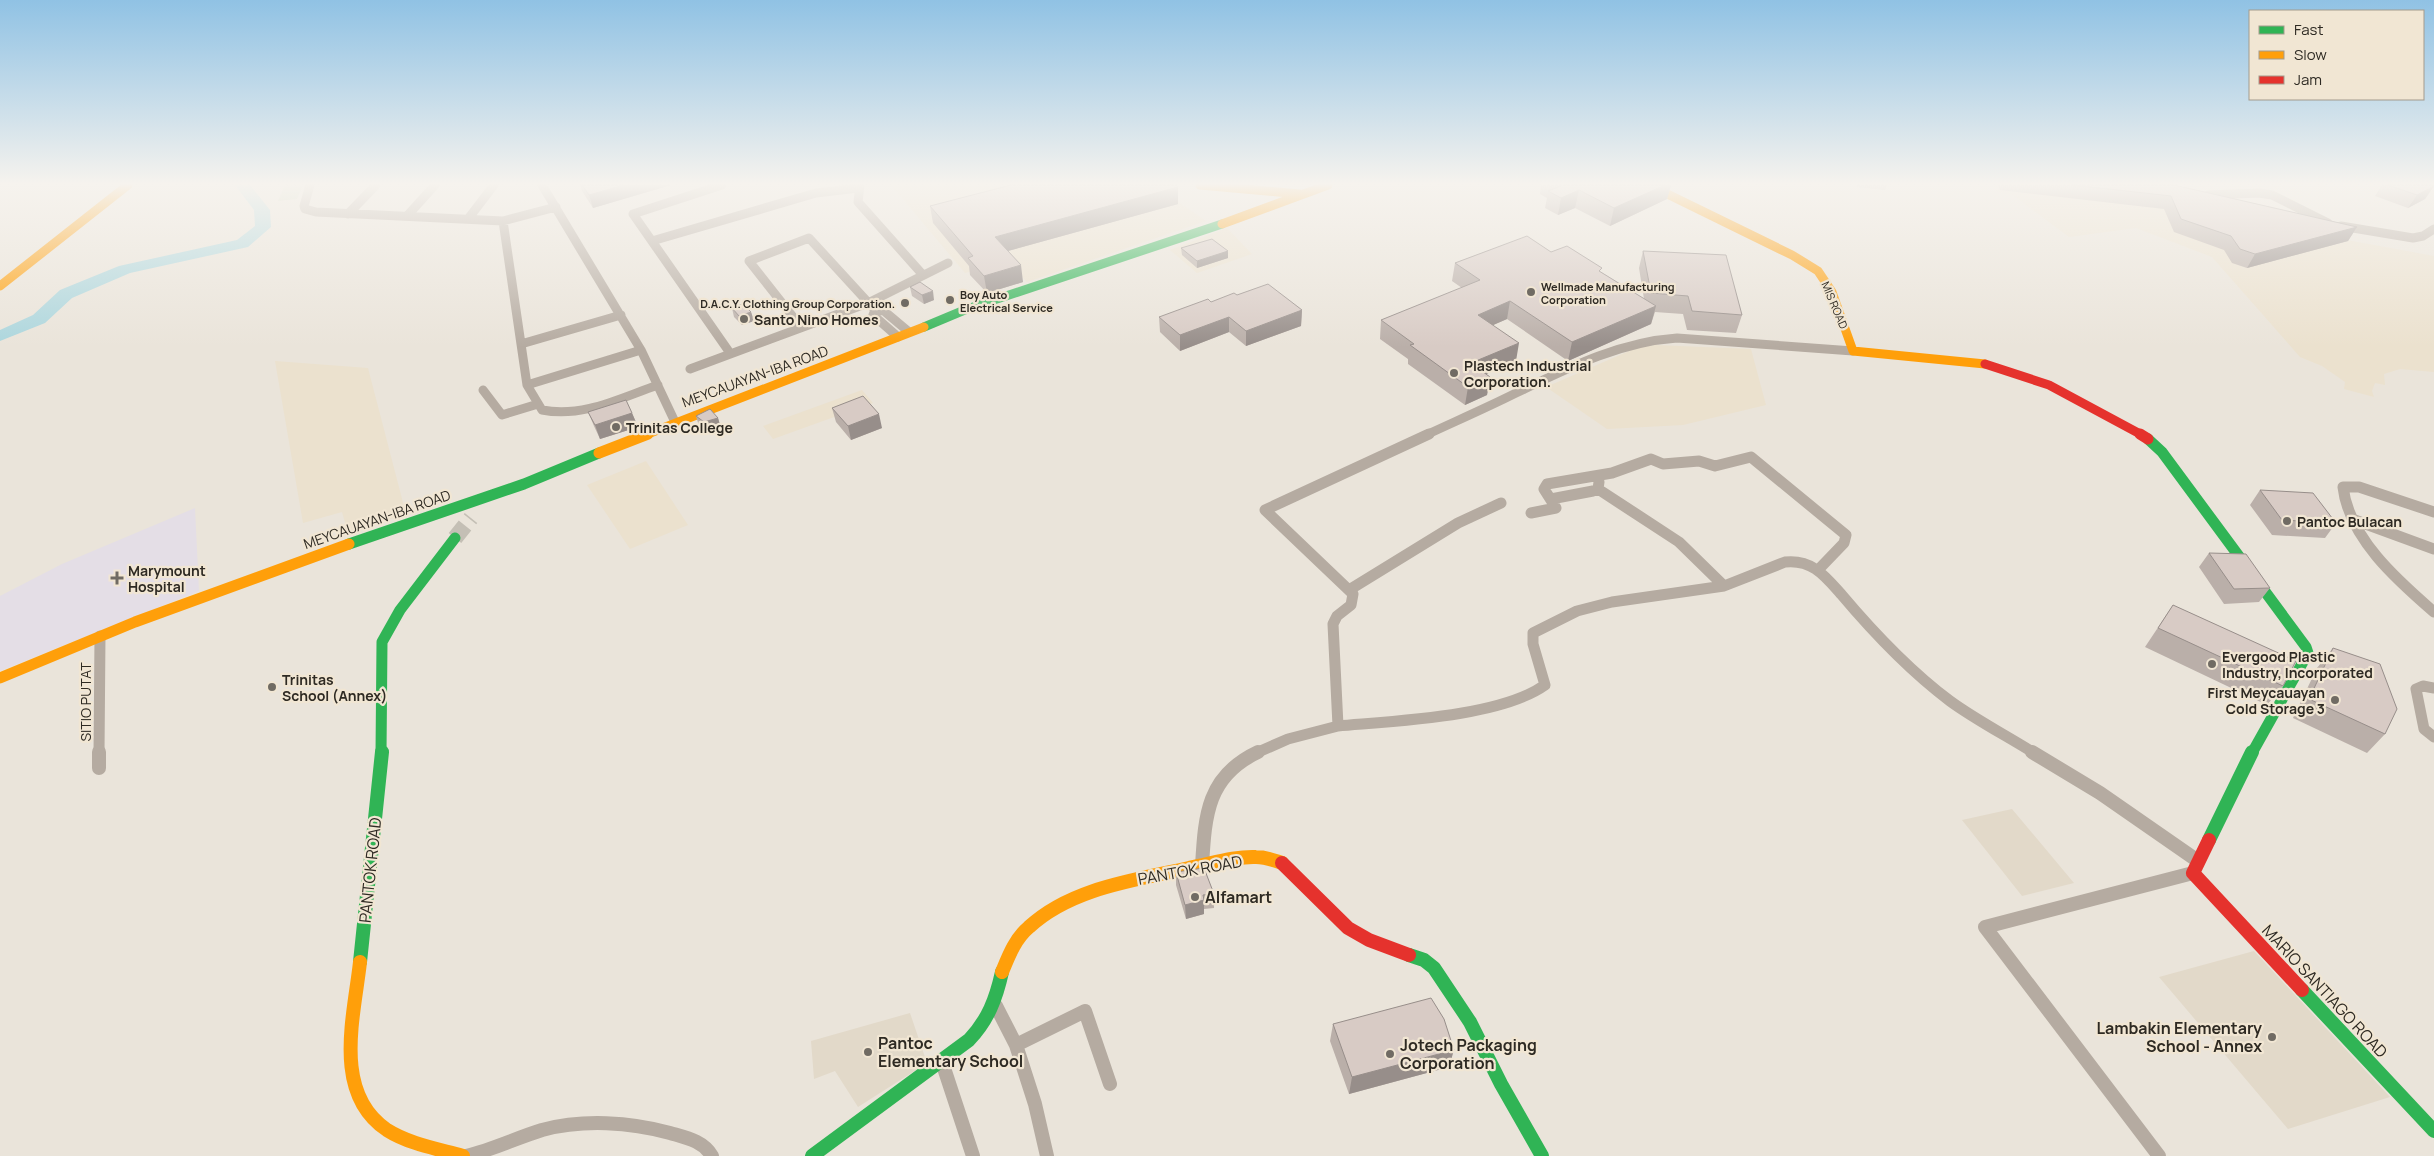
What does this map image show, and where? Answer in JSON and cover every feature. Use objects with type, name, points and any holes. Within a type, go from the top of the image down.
[{"type":"main road","points":[[0,278],[48,239]]},
{"type":"main road","points":[[0,286],[60,239]]},
{"type":"main road","name":"MEYCAUAYAN-IBA ROAD","points":[[0,678],[100,636],[350,544],[486,498],[675,422],[968,309],[1175,239]]},
{"type":"main road","name":"MIS ROAD","points":[[1759,239],[1792,255],[1818,271],[1832,292],[1853,351]]},
{"type":"main road","points":[[1853,351],[1974,360],[2001,366],[2080,402],[2148,439],[2162,452],[2306,647],[2308,653],[2304,662],[2248,759],[2195,867]]},
{"type":"main road","points":[[476,511],[486,498]]},
{"type":"main road","name":"PANTOK ROAD","points":[[455,538],[400,610],[382,642],[383,738],[350,1062],[355,1093],[374,1123],[394,1135],[436,1154],[464,1156]]},
{"type":"main road","name":"PANTOK ROAD","points":[[812,1156],[942,1062],[977,1032],[996,1006],[1005,959],[1018,940],[1047,912],[1090,891],[1110,885],[1202,866],[1263,857],[1278,861],[1290,868],[1348,928],[1369,940],[1424,960],[1434,968],[1470,1022],[1501,1084],[1542,1156]]},
{"type":"main road","name":"MARIO SANTIAGO ROAD","points":[[2195,867],[2434,1131]]},
{"type":"street","points":[[506,239],[527,385],[542,410],[555,414],[576,412],[658,385]]},
{"type":"street","points":[[575,239],[642,350],[675,422]]},
{"type":"street","points":[[659,239],[652,241],[730,353]]},
{"type":"street","points":[[801,327],[749,261],[807,239]]},
{"type":"street","points":[[810,239],[875,310],[884,311],[909,332]]},
{"type":"street","points":[[890,239],[922,275]]},
{"type":"street","points":[[690,369],[868,303],[948,263]]},
{"type":"street","points":[[875,310],[873,315],[898,337]]},
{"type":"street","points":[[521,344],[621,315]]},
{"type":"street","points":[[884,325],[895,320]]},
{"type":"street","points":[[1338,726],[1333,624],[1337,616],[1353,601],[1352,594],[1265,510],[1569,369],[1641,341],[1677,338],[1853,351]]},
{"type":"street","points":[[527,385],[642,350]]},
{"type":"street","points":[[483,390],[502,415],[538,404]]},
{"type":"street","points":[[1531,514],[1556,508],[1544,489],[1547,484],[1612,473],[1651,459],[1663,464],[1699,461],[1715,466],[1745,458],[1756,459],[1846,535],[1844,543],[1820,569]]},
{"type":"street","points":[[1598,489],[1600,475]]},
{"type":"street","points":[[2434,512],[2360,486],[2350,485],[2343,487],[2352,519],[2368,546],[2403,584],[2434,612]]},
{"type":"street","points":[[1551,499],[1598,489],[1679,542],[1724,586]]},
{"type":"street","points":[[1349,590],[1458,523],[1501,503]]},
{"type":"street","points":[[2352,519],[2434,549]]},
{"type":"street","points":[[1202,866],[1204,838],[1214,789],[1233,766],[1291,738],[1338,726],[1458,711],[1501,704],[1532,695],[1545,685],[1533,644],[1533,633],[1577,611],[1612,602],[1724,586],[1784,562],[1793,561],[1820,569],[1857,612],[1907,664],[1950,701],[2100,793],[2195,867]]},
{"type":"street","name":"SITIO PUTAT","points":[[99,768],[100,636]]},
{"type":"street","points":[[2429,687],[2416,689],[2424,729],[2434,737]]},
{"type":"street","points":[[2159,1156],[1986,928],[2195,867]]},
{"type":"street","points":[[996,1006],[1016,1045],[1035,1104],[1047,1156]]},
{"type":"street","points":[[1016,1045],[1085,1011],[1110,1084]]},
{"type":"street","points":[[942,1062],[973,1156]]},
{"type":"street","name":"PANTOK ROAD","points":[[464,1156],[483,1153],[515,1140],[556,1127],[628,1125],[669,1132],[705,1146],[712,1156]]},
{"type":"shaded area","points":[[936,239],[1153,239],[1027,282],[1007,262],[965,273]]},
{"type":"shaded area","points":[[1199,239],[1238,239],[1252,254],[1197,273],[1170,250]]},
{"type":"shaded area","points":[[2165,239],[2343,239],[2434,256],[2434,372],[2400,369],[2384,374],[2385,385],[2375,383],[2372,391],[2374,397],[2344,389],[2345,382],[2322,366],[2300,357],[2212,257]]},
{"type":"shaded area","points":[[1655,345],[1751,349],[1766,405],[1683,425],[1607,429],[1546,387],[1636,348]]},
{"type":"shaded area","points":[[275,361],[368,368],[406,514],[348,533],[342,512],[303,523]]},
{"type":"shaded area","points":[[862,390],[873,403],[773,439],[763,426]]},
{"type":"shaded area","points":[[646,461],[688,525],[630,549],[587,485]]},
{"type":"shaded area","name":"Marymount Hospital","points":[[195,508],[199,591],[0,671],[0,596],[62,564]]},
{"type":"shaded area","points":[[2012,809],[2074,883],[2022,896],[1962,820]]},
{"type":"shaded area","name":"Lambakin Elementary School - Annex","points":[[2254,951],[2390,1097],[2288,1129],[2159,977]]},
{"type":"shaded area","name":"Pantoc Elementary School","points":[[910,1013],[927,1063],[858,1107],[835,1071],[814,1079],[811,1041]]},
{"type":"building","points":[[958,239],[997,239],[1021,265],[984,276],[968,258],[973,256]]},
{"type":"building","points":[[1212,239],[1228,251],[1197,261],[1181,248]]},
{"type":"building","points":[[1519,239],[1531,239],[1551,252],[1567,246],[1602,268],[1599,271],[1656,306],[1572,342],[1510,301],[1478,315],[1519,343],[1471,363],[1490,377],[1468,387],[1410,345],[1414,344],[1381,320],[1480,280],[1455,263]]},
{"type":"building","points":[[2233,239],[2312,239],[2255,254],[2240,249]]},
{"type":"building","points":[[1643,251],[1726,255],[1742,315],[1692,311],[1688,296],[1651,293]]},
{"type":"building","points":[[920,282],[933,291],[922,295],[910,287]]},
{"type":"building","points":[[1268,284],[1302,310],[1246,331],[1229,317],[1180,335],[1159,317],[1208,299],[1211,302],[1234,293],[1237,295]]},
{"type":"building","points":[[743,304],[751,312],[739,316],[732,308]]},
{"type":"building","points":[[863,396],[879,414],[848,426],[832,408]]},
{"type":"building","points":[[626,400],[632,413],[595,425],[588,412]]},
{"type":"building","points":[[710,409],[718,418],[704,422],[696,416]]},
{"type":"building","points":[[2260,490],[2313,493],[2336,523],[2282,520]]},
{"type":"building","points":[[2209,553],[2246,554],[2270,588],[2234,589]]},
{"type":"building","points":[[2173,605],[2296,661],[2283,686],[2158,628]]},
{"type":"building","points":[[2333,648],[2380,664],[2397,709],[2385,734],[2309,699]]},
{"type":"building","points":[[1204,868],[1214,894],[1203,895],[1204,900],[1185,905],[1176,872]]},
{"type":"building","name":"Jotech Packaging Corporation","points":[[1431,998],[1444,1019],[1454,1050],[1352,1077],[1333,1024]]},
{"type":"waterway","points":[[0,336],[39,319],[66,294],[125,269],[242,244],[248,239]]},
{"type":"tunnel","points":[[455,538],[471,518]]},
{"type":"traffic: fast","points":[[924,327],[967,309],[1177,239]]},
{"type":"traffic: fast","points":[[2148,439],[2162,452],[2306,647],[2308,653],[2248,759],[2209,840]]},
{"type":"traffic: fast","points":[[349,544],[524,484],[599,453]]},
{"type":"traffic: fast","points":[[360,962],[383,738],[382,642],[400,610],[455,538]]},
{"type":"traffic: fast","points":[[1409,955],[1424,960],[1434,968],[1470,1022],[1501,1084],[1542,1156]]},
{"type":"traffic: fast","points":[[812,1156],[969,1040],[983,1024],[992,1009],[1002,972]]},
{"type":"traffic: fast","points":[[2302,990],[2434,1131]]},
{"type":"traffic: slow","points":[[0,286],[60,239]]},
{"type":"traffic: slow","points":[[1759,239],[1792,255],[1818,271],[1832,292],[1853,351],[1985,364]]},
{"type":"traffic: slow","points":[[599,453],[924,327]]},
{"type":"traffic: slow","points":[[0,678],[135,622],[349,544]]},
{"type":"traffic: slow","points":[[1002,972],[1012,947],[1028,927],[1050,911],[1075,898],[1130,881],[1245,857],[1264,857],[1282,863]]},
{"type":"traffic: slow","points":[[360,962],[352,1037],[351,1067],[356,1092],[367,1113],[387,1130],[419,1144],[463,1156]]},
{"type":"traffic: jam","points":[[1985,364],[2006,369],[2049,385],[2148,439]]},
{"type":"traffic: jam","points":[[2209,840],[2193,873],[2302,990]]},
{"type":"traffic: jam","points":[[1282,863],[1348,928],[1369,940],[1409,955]]},
{"type":"place","name":"Wellmade Manufacturing Corporation","points":[[1531,292]]},
{"type":"place","name":"Boy Auto Electrical Service","points":[[950,300]]},
{"type":"place","name":"D.A.C.Y. Clothing Group Corporation.","points":[[905,303]]},
{"type":"place","name":"Santo Nino Homes","points":[[744,319]]},
{"type":"place","name":"Plastech Industrial Corporation.","points":[[1454,373]]},
{"type":"place","name":"Trinitas College","points":[[616,427]]},
{"type":"place","name":"Pantoc Bulacan","points":[[2287,521]]},
{"type":"place","name":"Marymount Hospital","points":[[117,578]]},
{"type":"place","name":"Evergood Plastic Industry, Incorporated","points":[[2212,664]]},
{"type":"place","name":"Trinitas School (Annex)","points":[[272,687]]},
{"type":"place","name":"First Meycauayan Cold Storage 3","points":[[2335,700]]},
{"type":"place","name":"Alfamart","points":[[1195,897]]},
{"type":"place","name":"Lambakin Elementary School - Annex","points":[[2272,1037]]},
{"type":"place","name":"Pantoc Elementary School","points":[[868,1052]]},
{"type":"place","name":"Jotech Packaging Corporation","points":[[1390,1054]]}]
